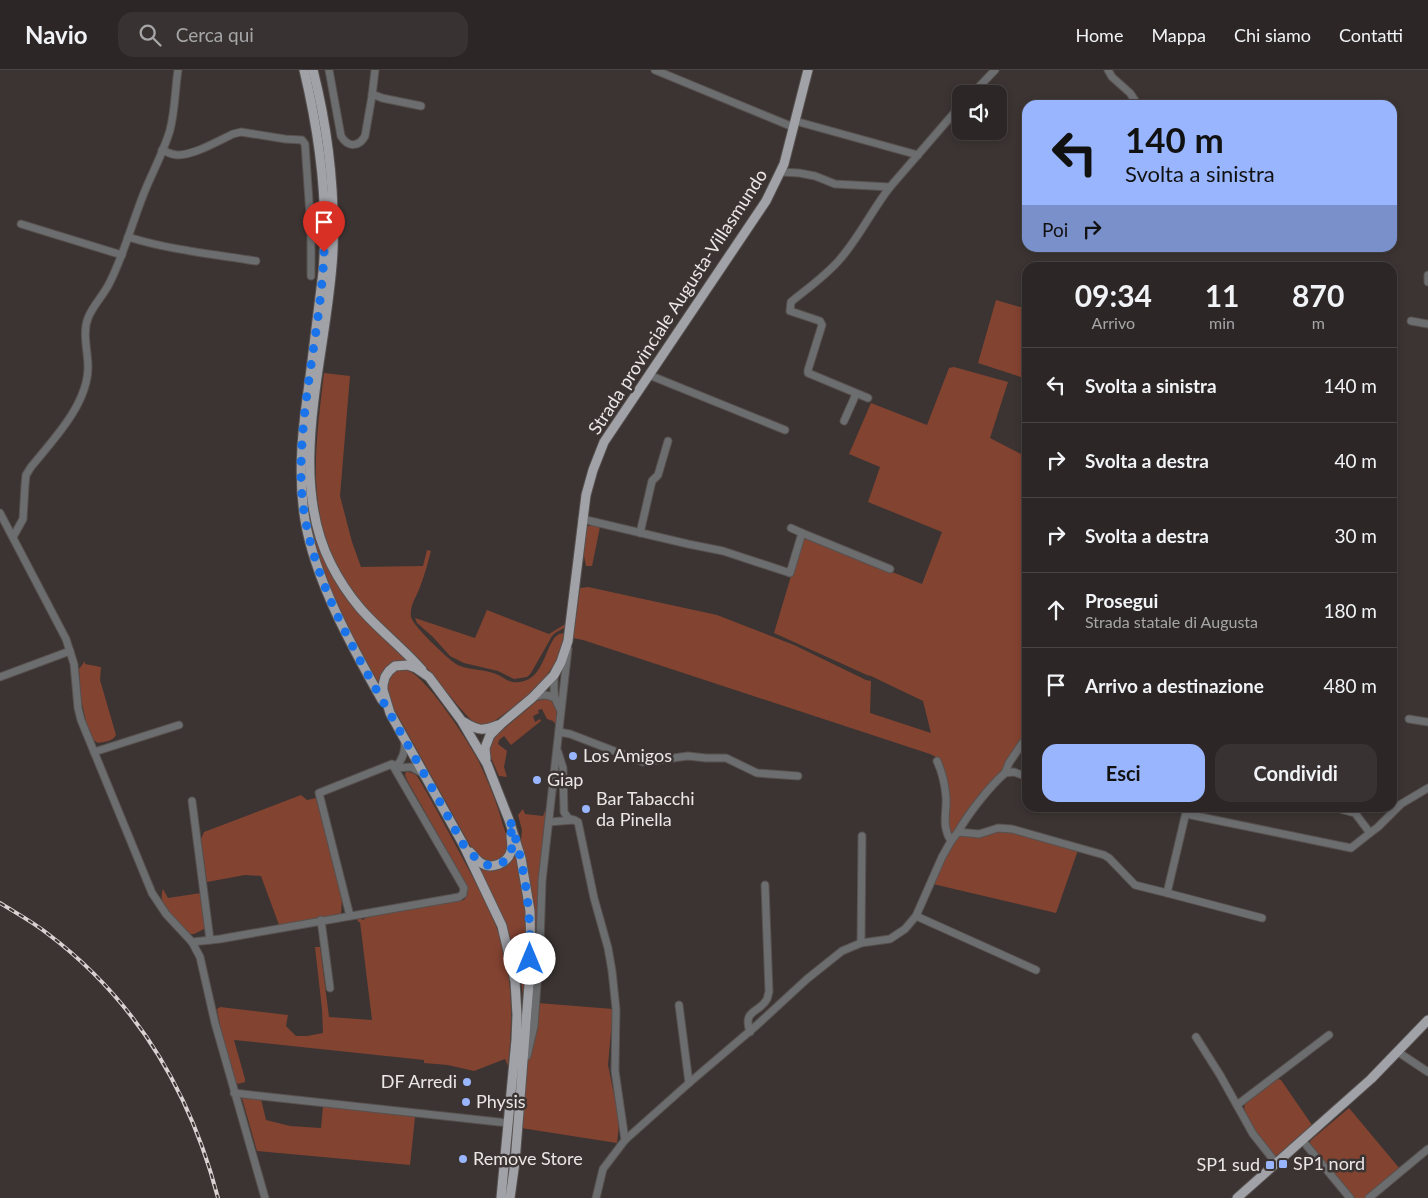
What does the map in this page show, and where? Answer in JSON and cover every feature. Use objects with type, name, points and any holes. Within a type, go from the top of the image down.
[{"type":"main road","points":[[304,70],[314,112],[320,152],[325,218],[321,286],[303,427],[301,479],[305,522],[319,571],[335,612],[463,844],[502,926],[515,981],[517,1015],[500,1198]]},
{"type":"main road","points":[[313,70],[329,147],[334,199],[333,251],[311,427],[310,485],[312,504],[322,542],[340,581],[360,608],[429,677],[461,720],[487,764],[510,820],[521,858],[530,919],[530,959],[515,1162],[510,1198]]},
{"type":"main road","name":"Strada provinciale Augusta-Villasmundo","points":[[487,764],[485,748],[490,735],[532,698],[554,675],[561,662],[568,640],[586,495],[604,442],[766,201],[784,164],[808,70]]},
{"type":"main road","points":[[390,713],[383,690],[385,677],[389,671],[395,666],[408,665],[429,677]]},
{"type":"main road","points":[[461,720],[480,730],[501,724]]},
{"type":"main road","points":[[463,844],[481,863],[488,866],[500,864],[506,860],[512,851],[510,820]]},
{"type":"main road","points":[[1237,1198],[1371,1079],[1428,1020]]},
{"type":"street","points":[[13,537],[22,518],[26,475],[67,422],[80,400],[88,368],[87,323],[94,307],[110,284],[170,128],[178,70]]},
{"type":"street","points":[[328,70],[341,136],[347,143],[352,145],[357,145],[365,136],[375,70]]},
{"type":"street","points":[[655,70],[794,124],[918,155]]},
{"type":"street","points":[[981,85],[995,70]]},
{"type":"street","points":[[1108,70],[1112,77],[1130,93],[1135,100]]},
{"type":"street","points":[[372,94],[382,98],[421,106]]},
{"type":"street","points":[[868,398],[808,373],[822,326],[820,321],[790,311],[791,302],[824,275],[841,258],[890,187],[952,115]]},
{"type":"street","points":[[162,150],[174,155],[180,155],[193,152],[241,132],[302,140],[305,144],[311,230],[311,276]]},
{"type":"street","points":[[781,172],[815,176],[835,184],[890,187]]},
{"type":"street","points":[[21,224],[122,255]]},
{"type":"street","points":[[128,237],[152,245],[189,252],[256,260]]},
{"type":"street","points":[[1428,275],[1428,282]]},
{"type":"street","points":[[1411,321],[1428,324]]},
{"type":"street","points":[[649,375],[785,430]]},
{"type":"street","points":[[844,421],[856,394]]},
{"type":"street","points":[[640,533],[652,481],[658,475],[668,441]]},
{"type":"street","points":[[0,513],[66,639],[74,664],[81,720],[152,893],[166,914],[192,942],[200,957],[234,1094],[265,1198]]},
{"type":"street","points":[[582,520],[723,551],[790,573],[802,533]]},
{"type":"street","points":[[791,528],[890,569]]},
{"type":"street","points":[[521,1075],[534,1026],[542,882],[568,640]]},
{"type":"street","points":[[0,677],[70,651]]},
{"type":"street","points":[[561,713],[554,691],[554,675],[561,673],[565,677]]},
{"type":"street","points":[[532,698],[550,695],[556,698]]},
{"type":"street","points":[[1409,719],[1428,722]]},
{"type":"street","points":[[94,752],[179,724]]},
{"type":"street","points":[[559,732],[570,734],[643,762],[688,756],[726,758],[753,772],[798,776]]},
{"type":"street","points":[[395,768],[405,751],[405,740]]},
{"type":"street","points":[[596,1198],[603,1169],[625,1140],[830,960],[842,951],[861,943],[890,939],[905,930],[916,916],[950,840],[1005,773],[1009,763],[1022,744]]},
{"type":"street","points":[[557,748],[563,768],[564,812],[568,818],[578,822],[594,898],[609,953],[616,1009],[615,1071],[625,1140]]},
{"type":"street","points":[[937,761],[946,796],[945,831],[950,840]]},
{"type":"street","points":[[192,942],[220,939],[459,897],[463,894],[464,888],[392,764],[319,793],[350,916]]},
{"type":"street","points":[[395,768],[411,767],[424,774]]},
{"type":"street","points":[[1005,773],[1014,772],[1022,775]]},
{"type":"street","points":[[1397,808],[1428,788]]},
{"type":"street","points":[[192,800],[210,940]]},
{"type":"street","points":[[1167,893],[1186,812]]},
{"type":"street","points":[[1351,812],[1355,813],[1370,833]]},
{"type":"street","points":[[1191,815],[1351,848],[1378,827],[1393,812]]},
{"type":"street","points":[[549,822],[574,820]]},
{"type":"street","points":[[958,832],[979,834],[998,828],[1012,828],[1104,854],[1134,884],[1262,918]]},
{"type":"street","points":[[861,943],[862,836]]},
{"type":"street","points":[[750,1032],[747,1025],[748,1019],[754,1010],[766,1001],[769,992],[766,885]]},
{"type":"street","points":[[916,916],[1036,970]]},
{"type":"street","points":[[321,920],[330,988]]},
{"type":"street","points":[[679,1004],[689,1083]]},
{"type":"street","points":[[1237,1104],[1330,1035]]},
{"type":"street","points":[[1196,1036],[1253,1134],[1276,1163]]},
{"type":"street","points":[[1398,1052],[1428,1072]]},
{"type":"street","points":[[234,1094],[508,1123]]},
{"type":"street","points":[[1302,1140],[1350,1198]]},
{"type":"street","points":[[1369,1198],[1428,1149]]},
{"type":"shaded area","points":[[996,300],[1022,308],[1022,377],[978,363]]},
{"type":"shaded area","points":[[954,367],[1008,382],[990,438],[1021,454],[1022,450],[1022,739],[1000,774],[951,836],[947,830],[938,758],[573,638],[580,588],[588,587],[717,615],[794,645],[871,681],[870,713],[931,733],[923,701],[774,633],[803,536],[922,584],[942,532],[868,502],[880,467],[849,454],[871,403],[927,425],[949,368]]},
{"type":"shaded area","points":[[324,373],[350,376],[340,496],[352,542],[361,567],[423,566],[427,550],[431,551],[420,588],[412,604],[411,617],[431,642],[460,666],[493,673],[511,682],[524,681],[538,671],[555,637],[565,633],[558,657],[541,683],[531,694],[489,725],[474,723],[422,662],[374,616],[353,592],[337,566],[326,540],[319,513],[316,486],[316,459]]},
{"type":"shaded area","points":[[306,490],[320,549],[333,575],[407,660],[386,668],[378,684],[336,607],[312,533]]},
{"type":"shaded area","points":[[592,525],[600,527],[592,566],[586,566],[583,551],[586,527]]},
{"type":"shaded area","points":[[487,610],[549,634],[567,623],[566,627],[552,636],[531,673],[527,677],[514,679],[498,671],[464,663],[450,656],[417,623],[415,618],[475,638]]},
{"type":"shaded area","points":[[85,661],[85,664],[101,667],[100,680],[116,735],[113,739],[106,742],[98,743],[92,739],[88,730],[81,699],[79,669]]},
{"type":"shaded area","points":[[399,670],[407,670],[425,684],[456,725],[478,760],[489,784],[508,839],[507,851],[501,861],[488,862],[476,855],[388,698],[385,689],[389,676]]},
{"type":"shaded area","points":[[550,700],[555,705],[557,712],[556,725],[553,721],[547,719],[542,709],[538,710],[539,713],[533,716],[535,722],[540,719],[541,721],[511,745],[504,736],[499,740],[498,744],[507,751],[504,767],[507,777],[499,776],[488,751],[492,739],[537,701]]},
{"type":"shaded area","points":[[406,772],[414,774],[419,779],[481,893],[499,933],[508,969],[511,996],[508,1066],[505,1059],[474,1071],[448,1065],[424,1063],[424,1060],[234,1040],[245,1079],[245,1082],[238,1084],[225,1046],[217,1009],[220,1007],[288,1015],[286,1026],[296,1036],[323,1033],[315,947],[320,947],[329,1017],[372,1020],[360,922],[358,922],[357,918],[363,920],[369,916],[464,900],[468,893],[467,886],[407,780]]},
{"type":"shaded area","points":[[301,795],[307,800],[316,798],[342,899],[341,914],[279,925],[261,876],[245,875],[207,882],[201,839],[204,832]]},
{"type":"shaded area","points":[[523,809],[525,814],[543,816],[546,811],[539,887],[532,1024],[529,1035],[535,925],[531,886],[521,841],[522,830],[518,815]]},
{"type":"shaded area","points":[[1011,831],[1078,850],[1056,913],[933,884],[944,857],[957,838],[961,835]]},
{"type":"shaded area","points":[[514,856],[517,857],[527,926],[526,979],[523,996],[521,979],[512,947],[480,871],[502,868]]},
{"type":"shaded area","points":[[163,889],[168,898],[201,893],[206,928],[190,934],[175,920],[166,908],[162,896]]},
{"type":"shaded area","points":[[538,1003],[613,1009],[608,1065],[618,1114],[617,1143],[521,1128],[527,1061],[534,1038]]},
{"type":"shaded area","points":[[1278,1079],[1281,1080],[1312,1125],[1274,1157],[1254,1132],[1244,1110],[1245,1104]]},
{"type":"shaded area","points":[[242,1098],[261,1099],[266,1120],[290,1126],[321,1128],[323,1106],[415,1117],[410,1165],[257,1151]]},
{"type":"shaded area","points":[[1349,1108],[1400,1169],[1366,1198],[1354,1198],[1309,1145],[1311,1140]]},
{"type":"railway","points":[[0,903],[42,930],[80,960],[108,988],[134,1019],[156,1051],[192,1121],[218,1198]]},
{"type":"place","name":"Los Amigos","points":[[573,756]]},
{"type":"place","name":"Giap","points":[[537,780]]},
{"type":"place","name":"Bar Tabacchi da Pinella","points":[[586,809]]},
{"type":"place","name":"DF Arredi","points":[[467,1082]]},
{"type":"place","name":"Physis","points":[[466,1102]]},
{"type":"place","name":"Remove Store","points":[[463,1159]]},
{"type":"place","name":"SP1 nord","points":[[1283,1164]]},
{"type":"place","name":"SP1 sud","points":[[1270,1165]]},
{"type":"route","points":[[324,252],[301,458],[302,500],[312,549],[335,612],[463,844],[481,863],[488,866],[500,864],[506,860],[512,851],[510,820],[521,858],[530,911],[530,959]]}]
